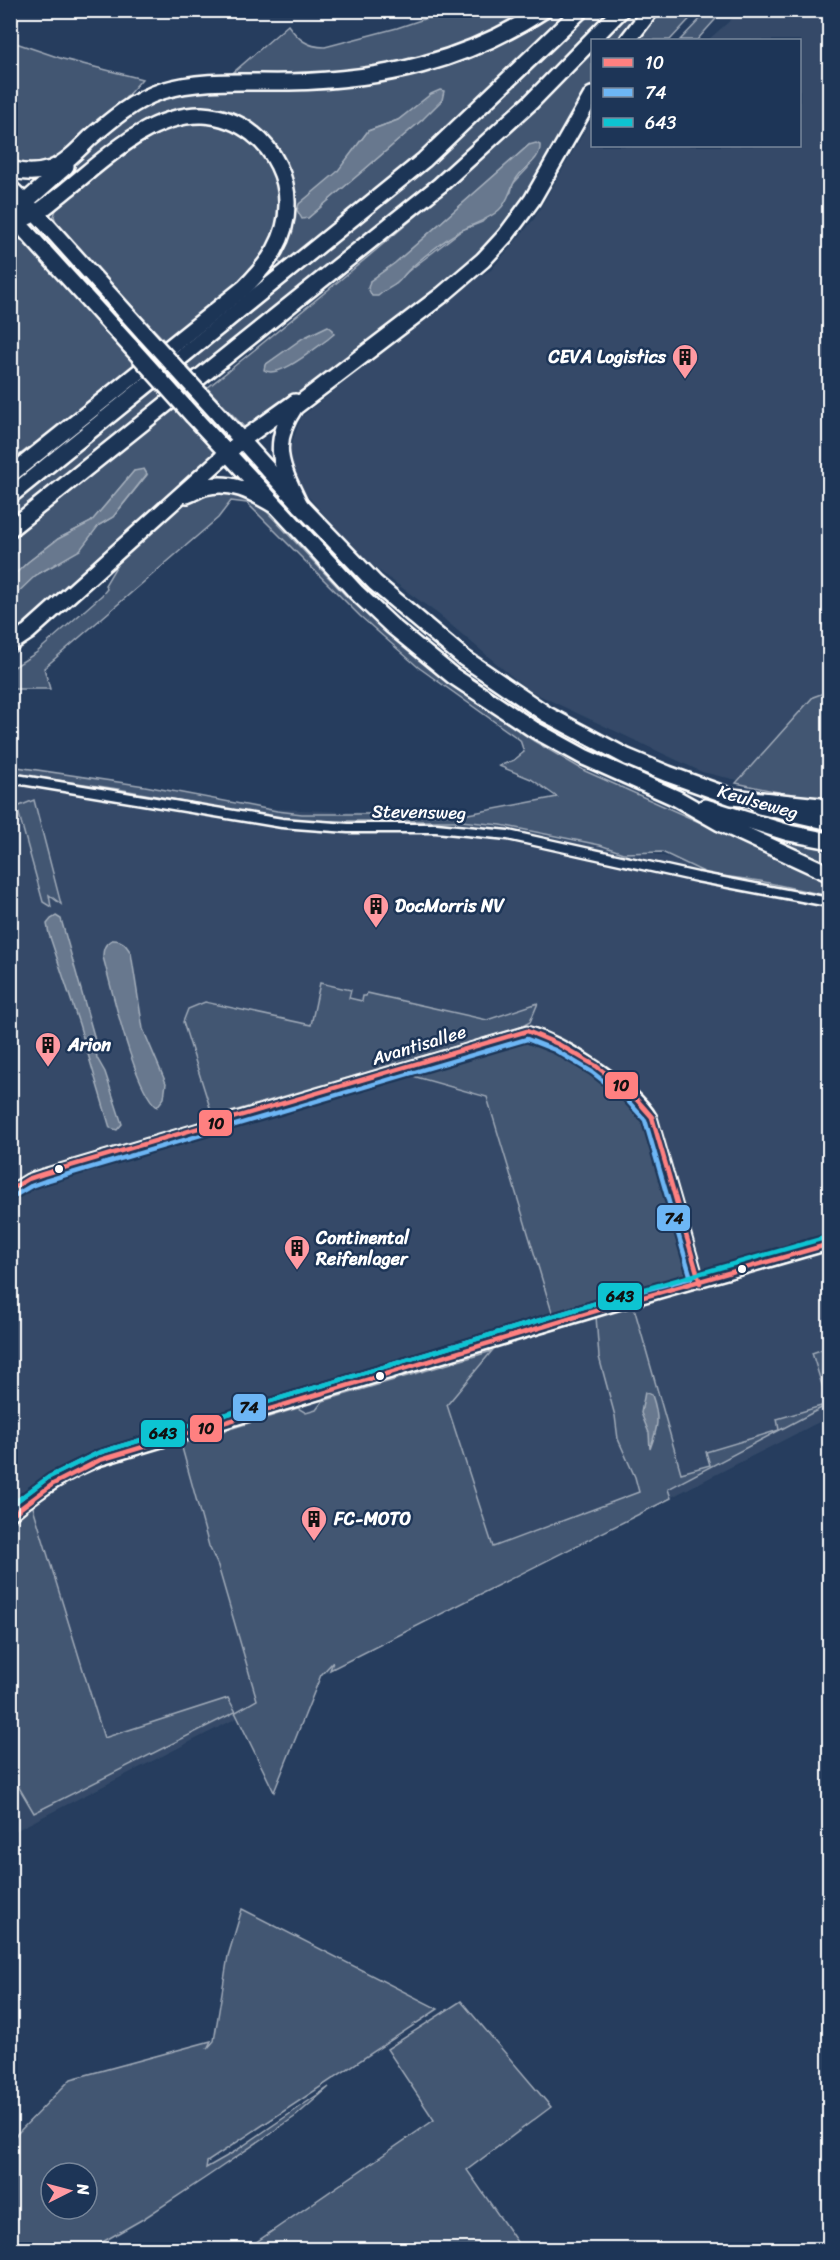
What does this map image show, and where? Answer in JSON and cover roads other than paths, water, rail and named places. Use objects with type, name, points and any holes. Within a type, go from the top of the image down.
[{"type":"highway","points":[[10,169],[33,172],[51,168],[79,149],[123,111],[147,96],[161,91],[202,83],[335,80],[396,72],[463,53],[504,34],[544,10]]},
{"type":"highway","points":[[10,496],[424,160],[581,10]]},
{"type":"highway","points":[[593,39],[621,10]]},
{"type":"highway","points":[[629,39],[651,10]]},
{"type":"highway","points":[[10,529],[440,185],[531,102],[591,41]]},
{"type":"highway","points":[[300,505],[282,467],[280,443],[285,423],[295,407],[452,288],[499,243],[536,193],[591,97]]},
{"type":"highway","points":[[10,475],[245,287],[262,270],[275,252],[285,225],[288,202],[279,166],[261,141],[245,128],[226,119],[213,116],[189,116],[168,120],[140,133],[37,214],[14,218]]},
{"type":"highway","points":[[14,218],[24,204],[65,167],[79,149]]},
{"type":"highway","points":[[10,188],[24,204],[37,214],[300,505],[375,583],[464,658],[546,714],[627,757],[668,774],[732,797],[830,807]]},
{"type":"highway","points":[[14,218],[274,505],[357,593],[415,646],[453,676],[533,729],[584,758],[676,798],[720,824],[830,874]]},
{"type":"highway","points":[[10,644],[28,632],[242,440],[291,404],[316,391]]},
{"type":"highway","points":[[178,497],[201,488],[225,485],[246,490],[274,505]]},
{"type":"highway","name":"Keulseweg","points":[[732,797],[776,811],[830,822]]},
{"type":"highway","name":"Keulseweg","points":[[676,798],[769,827],[830,842]]},
{"type":"street","name":"Stevensweg","points":[[10,778],[282,823],[348,828],[436,828],[500,833],[717,881],[823,901]]},
{"type":"street","name":"Avantisallee","points":[[10,1190],[28,1179],[51,1171],[527,1031],[543,1034],[560,1042],[632,1092],[645,1106],[652,1117],[700,1282]]},
{"type":"street","points":[[10,1516],[51,1484],[77,1469],[100,1460],[612,1306],[830,1245]]},
{"type":"place","name":"CEVA Logistics","points":[[685,380]]},
{"type":"place","name":"DocMorris NV","points":[[376,929]]},
{"type":"place","name":"Arion","points":[[48,1068]]},
{"type":"place","name":"Continental Reifenlager","points":[[297,1271]]},
{"type":"place","name":"FC-MOTO","points":[[314,1542]]}]
